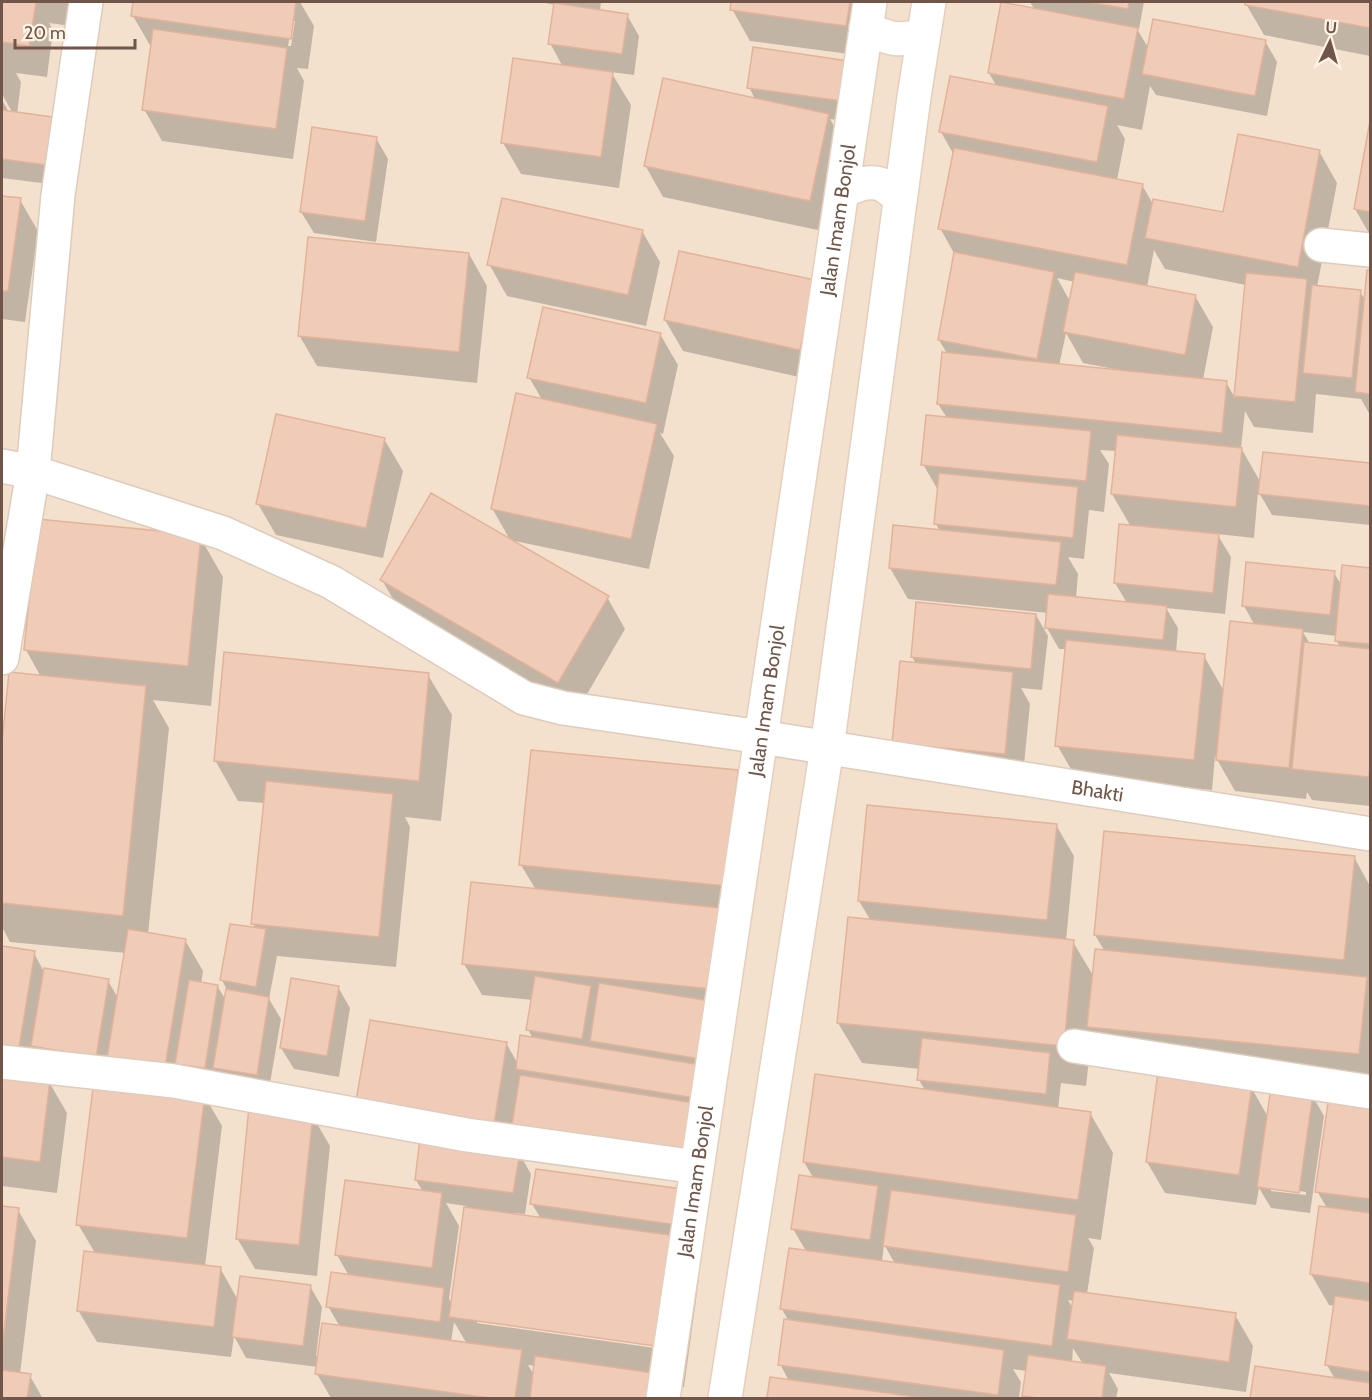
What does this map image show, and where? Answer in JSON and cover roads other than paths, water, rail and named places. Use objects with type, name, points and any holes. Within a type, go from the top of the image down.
[{"type":"street","points":[[2,658],[17,469],[86,2]]},
{"type":"street","points":[[725,1398],[827,748],[928,2]]},
{"type":"street","points":[[868,15],[882,36],[902,40],[923,36]]},
{"type":"street","name":"Jalan Imam Bonjol","points":[[663,1398],[868,15]]},
{"type":"street","points":[[842,192],[863,183],[873,183],[885,186],[900,199]]},
{"type":"street","points":[[1321,245],[1371,250]]},
{"type":"street","name":"Bhakti","points":[[17,469],[224,533],[321,577],[524,698],[562,708],[761,737],[1371,834]]},
{"type":"street","points":[[1074,1046],[1371,1092]]},
{"type":"street","points":[[2,1062],[174,1081],[467,1135],[697,1167]]}]
